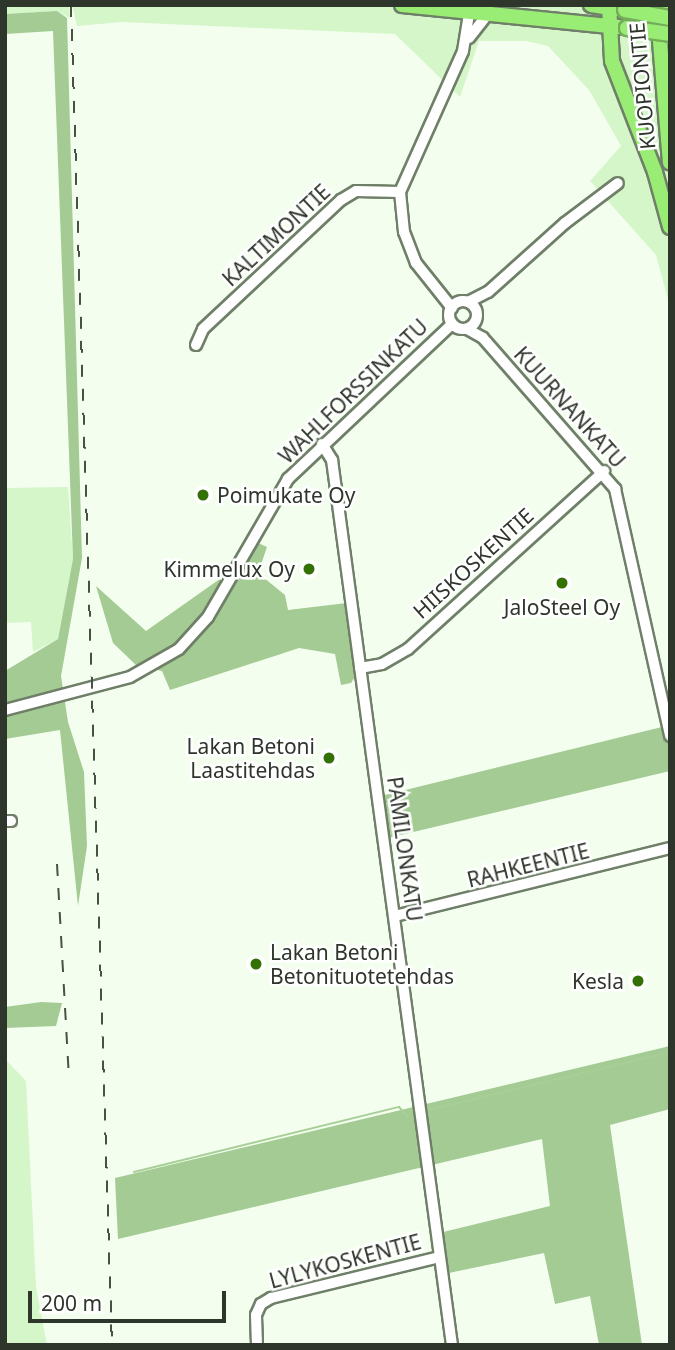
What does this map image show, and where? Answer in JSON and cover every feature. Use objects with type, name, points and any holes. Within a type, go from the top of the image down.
[{"type":"highway","points":[[401,5],[467,8],[670,36]]},
{"type":"highway","points":[[592,5],[670,18]]},
{"type":"highway","name":"KUOPIONTIE","points":[[657,5],[670,162]]},
{"type":"highway","name":"KUOPIONTIE","points":[[669,5],[670,36]]},
{"type":"highway","points":[[610,6],[619,27],[611,49]]},
{"type":"highway","points":[[577,22],[596,31],[611,49],[670,227]]},
{"type":"street","points":[[463,51],[467,8]]},
{"type":"street","points":[[453,71],[467,8]]},
{"type":"street","points":[[488,292],[467,328],[452,324],[452,308],[416,263],[404,232],[400,192],[453,71],[489,12]]},
{"type":"street","points":[[452,308],[488,292],[618,183]]},
{"type":"street","name":"KALTIMONTIE","points":[[196,345],[203,330],[341,200],[356,191],[400,192]]},
{"type":"street","points":[[468,302],[476,316]]},
{"type":"street","name":"KUURNANKATU","points":[[476,316],[494,351]]},
{"type":"street","name":"WAHLFORSSINKATU","points":[[5,710],[130,677],[179,649],[208,617],[276,496],[322,444],[452,324]]},
{"type":"street","name":"KUURNANKATU","points":[[467,328],[494,351],[604,471],[615,489],[625,523],[670,736]]},
{"type":"street","name":"PAMILONKATU","points":[[322,444],[332,460],[452,1345]]},
{"type":"street","name":"HIISKOSKENTIE","points":[[360,668],[382,664],[408,649],[604,471]]},
{"type":"street","name":"RAHKEENTIE","points":[[395,916],[670,848]]},
{"type":"street","name":"LYLYKOSKENTIE","points":[[257,1345],[256,1315],[261,1304],[271,1298],[439,1257]]},
{"type":"green space","points":[[5,5],[69,5],[70,18],[57,11],[5,14]]},
{"type":"green space","points":[[72,5],[670,5],[670,307],[656,255],[590,181],[621,146],[589,90],[548,46],[526,41],[479,41],[460,97],[395,34],[122,22],[77,26]]},
{"type":"green space","points":[[57,11],[67,18],[82,558],[61,676],[68,722],[84,772],[87,846],[78,906],[60,730],[5,739],[5,671],[58,639],[73,559],[53,31],[5,34],[5,14]]},
{"type":"green space","points":[[68,487],[73,559],[58,639],[33,652],[31,622],[5,623],[5,488]]},
{"type":"green space","points":[[256,542],[267,547],[258,573],[285,595],[288,610],[355,602],[363,664],[351,683],[341,685],[335,654],[299,648],[170,690],[162,671],[136,665],[113,643],[96,586],[146,631],[244,562]]},
{"type":"green space","points":[[670,725],[670,771],[388,838],[381,796]]},
{"type":"green space","points":[[41,1002],[62,1003],[56,1026],[5,1028],[5,1007]]},
{"type":"green space","points":[[670,1046],[670,1109],[610,1125],[642,1345],[599,1345],[590,1296],[555,1304],[544,1253],[444,1274],[439,1233],[550,1206],[542,1139],[118,1239],[115,1178]]},
{"type":"green space","points":[[5,1059],[26,1081],[36,1287],[47,1345],[5,1345]]},
{"type":"waterway","points":[[429,1110],[670,1052]]},
{"type":"waterway","points":[[134,1172],[399,1107],[408,1117]]},
{"type":"railway","points":[[71,5],[112,1345]]},
{"type":"railway","points":[[57,864],[69,1079]]},
{"type":"place","name":"Poimukate Oy","points":[[203,495]]},
{"type":"place","name":"Kimmelux Oy","points":[[309,569]]},
{"type":"place","name":"JaloSteel Oy","points":[[562,583]]},
{"type":"place","name":"Lakan Betoni Laastitehdas","points":[[329,758]]},
{"type":"place","name":"Lakan Betoni Betonituotetehdas","points":[[256,964]]},
{"type":"place","name":"Kesla","points":[[638,981]]}]
